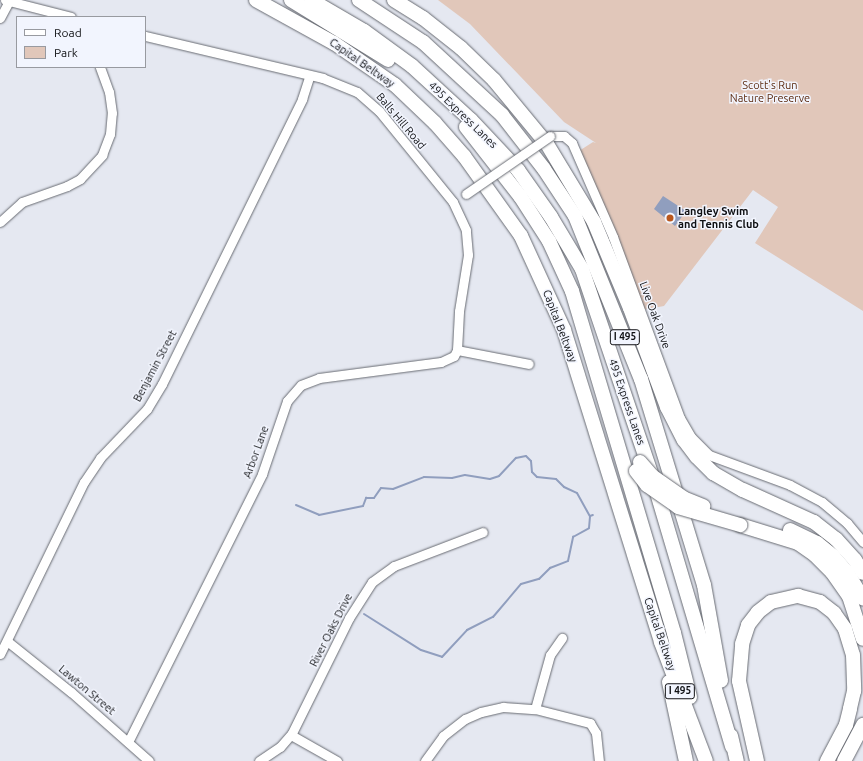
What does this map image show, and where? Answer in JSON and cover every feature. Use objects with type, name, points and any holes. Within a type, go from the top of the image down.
[{"type":"highway","name":"Capital Beltway","points":[[256,0],[334,43],[395,86],[435,123],[464,156],[520,236],[564,330],[661,642],[706,761]]},
{"type":"highway","name":"495 Express Lanes","points":[[291,0],[334,25],[405,72],[464,125],[524,202],[550,241],[572,290],[674,633],[699,740]]},
{"type":"highway","name":"495 Express Lanes","points":[[311,0],[364,30],[412,66],[471,120],[518,170],[551,217],[582,269],[652,476],[732,746]]},
{"type":"highway","name":"I 495","points":[[359,0],[423,42],[502,115],[544,169],[575,216],[641,379],[704,585],[732,746],[737,761]]},
{"type":"highway","points":[[385,0],[429,33],[473,78],[502,115]]},
{"type":"highway","points":[[394,0],[460,48],[494,80],[547,144],[594,222],[630,308],[667,407],[684,440],[697,458],[713,473],[743,490],[814,522],[836,539],[855,560],[863,573]]},
{"type":"highway","points":[[582,269],[638,467],[696,504],[798,543],[815,555],[832,572],[849,596],[863,639]]},
{"type":"highway","points":[[572,290],[596,347],[638,467],[647,485],[678,507],[800,533],[817,543],[847,572],[863,599]]},
{"type":"highway","points":[[757,761],[739,681],[742,644],[748,624],[758,612],[771,602],[798,596],[820,602],[834,613],[844,629],[853,655],[854,691],[850,709],[846,725],[827,761]]},
{"type":"highway","points":[[661,642],[686,761]]},
{"type":"highway","points":[[832,761],[850,728],[863,688]]},
{"type":"highway","points":[[844,761],[863,725]]},
{"type":"highway","points":[[852,761],[863,744]]},
{"type":"street","points":[[0,18],[7,0],[67,16]]},
{"type":"street","name":"Balls Hill Road","points":[[146,36],[310,75],[347,86],[368,100],[453,202],[466,230],[468,255],[459,311],[457,350]]},
{"type":"street","points":[[0,222],[22,202],[67,186],[80,179],[102,155],[110,134],[112,113],[109,92],[100,68]]},
{"type":"street","name":"Benjamin Street","points":[[0,654],[90,472],[142,414],[162,384],[302,99],[310,75]]},
{"type":"street","name":"Live Oak Drive","points":[[453,202],[550,136],[564,136],[572,143],[619,251],[680,418],[691,437],[709,455],[790,485],[822,502],[847,523],[863,542]]},
{"type":"street","points":[[457,350],[530,364]]},
{"type":"street","name":"Arbor Lane","points":[[128,742],[262,474],[283,407],[291,394],[301,385],[319,378],[441,362],[454,356],[457,350]]},
{"type":"street","name":"River Oaks Drive","points":[[291,735],[349,618],[372,582],[394,566],[483,532]]},
{"type":"street","points":[[535,709],[550,655],[562,638]]},
{"type":"street","name":"Lawton Street","points":[[7,641],[149,761]]},
{"type":"street","points":[[425,761],[444,736],[472,715],[503,707],[535,709],[590,723],[596,734],[599,761]]},
{"type":"street","points":[[259,761],[280,747],[291,735],[337,761]]},
{"type":"green space","name":"Scott's Run Nature Preserve","points":[[438,0],[863,0],[863,311],[755,243],[778,207],[753,190],[664,306],[642,310],[579,151],[593,142],[596,143],[564,122],[470,24]]},
{"type":"water","points":[[663,196],[686,211],[675,226],[654,209]]},
{"type":"waterway","points":[[296,505],[319,515],[363,506],[366,498],[374,498],[381,488],[393,489],[424,477],[452,478],[465,475],[490,479],[499,476],[516,458],[526,456],[531,461],[532,472],[537,477],[556,479],[564,487],[577,493],[590,516],[593,515]]},
{"type":"waterway","points":[[364,614],[421,650],[442,657],[467,630],[493,617],[521,584],[539,579],[550,568],[568,561],[573,537],[589,528],[590,516]]},
{"type":"place","name":"Langley Swim and Tennis Club","points":[[670,218]]}]
